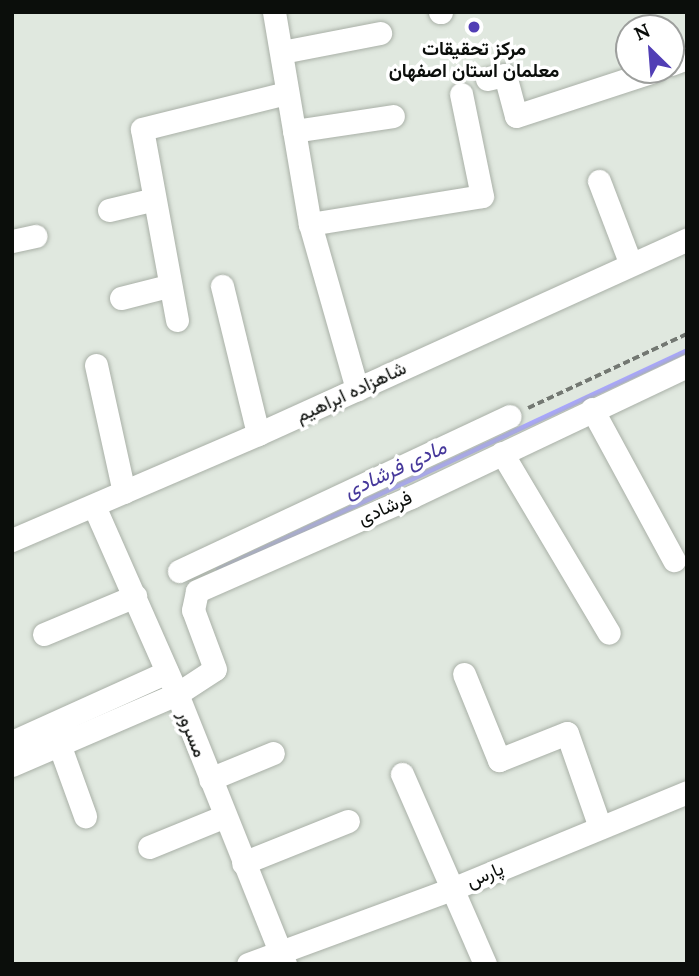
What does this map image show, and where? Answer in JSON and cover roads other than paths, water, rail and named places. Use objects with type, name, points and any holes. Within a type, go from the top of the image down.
[{"type":"street","points":[[275,12],[286,93],[310,224],[358,389]]},
{"type":"street","points":[[282,52],[380,33]]},
{"type":"street","points":[[487,79],[505,75],[516,116],[615,84]]},
{"type":"street","points":[[177,320],[151,200],[142,129],[286,93]]},
{"type":"street","points":[[310,224],[482,196],[461,94]]},
{"type":"street","points":[[294,131],[393,116]]},
{"type":"street","points":[[599,181],[631,262]]},
{"type":"street","points":[[109,210],[151,200]]},
{"type":"street","points":[[12,241],[35,236]]},
{"type":"street","name":"شاهزاده ابراهیم","points":[[12,540],[258,434],[631,262],[687,239]]},
{"type":"street","points":[[121,298],[168,286]]},
{"type":"street","points":[[222,286],[258,434]]},
{"type":"street","points":[[96,365],[124,492]]},
{"type":"street","name":"فرشادی","points":[[177,694],[215,669],[193,610],[197,591],[411,497],[687,366]]},
{"type":"street","points":[[592,409],[674,560]]},
{"type":"street","points":[[179,571],[510,416]]},
{"type":"street","points":[[502,453],[609,633]]},
{"type":"street","points":[[398,469],[411,497]]},
{"type":"street","name":"مسرور","points":[[94,506],[177,694],[283,957]]},
{"type":"street","points":[[44,635],[135,596]]},
{"type":"street","points":[[12,742],[167,672]]},
{"type":"street","points":[[464,674],[499,760],[567,733],[600,827]]},
{"type":"street","points":[[12,765],[177,694]]},
{"type":"street","points":[[58,744],[85,816]]},
{"type":"street","points":[[210,779],[273,753]]},
{"type":"street","points":[[402,774],[485,964]]},
{"type":"street","name":"پارس","points":[[248,964],[283,957],[687,792]]},
{"type":"street","points":[[149,847],[225,816]]},
{"type":"street","points":[[243,863],[348,821]]},
{"type":"waterway","name":"مادی فرشادی","points":[[218,569],[687,350]]},
{"type":"place","name":"مرکز تحقیقات معلمان استان اصفهان","points":[[474,27]]}]
